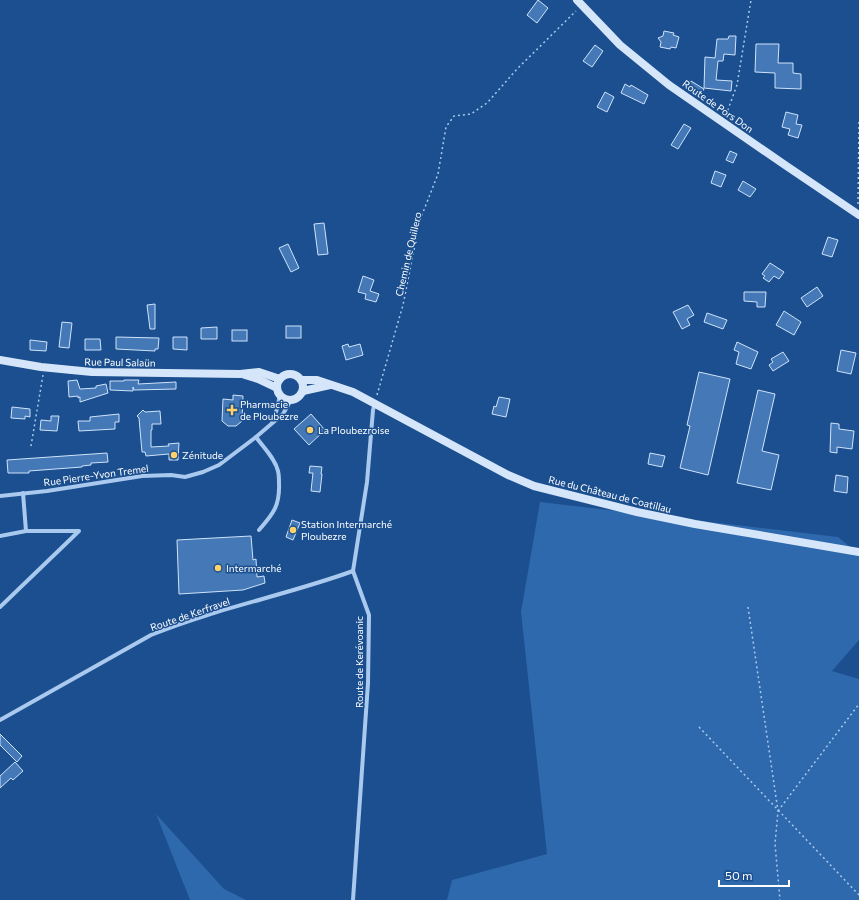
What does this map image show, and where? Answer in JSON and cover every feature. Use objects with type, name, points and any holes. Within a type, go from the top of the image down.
[{"type":"main road","name":"Route de Pors Don","points":[[580,2],[620,45],[669,84],[858,214]]},
{"type":"main road","name":"Rue Paul Salaün","points":[[0,360],[44,368],[92,372],[240,374],[259,372],[280,378]]},
{"type":"main road","points":[[289,373],[294,374],[299,376],[302,380],[304,385],[300,396],[291,400],[285,399],[278,391],[280,378],[284,375],[289,373]]},
{"type":"main road","name":"Rue Paul Salaün","points":[[240,374],[258,379],[278,391]]},
{"type":"main road","points":[[302,380],[317,380],[331,384],[353,392],[375,403]]},
{"type":"main road","points":[[303,391],[331,384]]},
{"type":"main road","name":"Rue du Château de Coatillau","points":[[375,403],[495,468],[534,486],[637,512],[859,552]]},
{"type":"street","name":"Rue Pierre-Yvon Tremel","points":[[272,422],[277,409],[278,391]]},
{"type":"street","name":"Rue Pierre-Yvon Tremel","points":[[0,496],[142,476],[171,475],[185,477],[203,472],[219,465],[256,437],[283,414],[291,400]]},
{"type":"street","name":"Route de Kerévoanic","points":[[353,900],[368,683],[368,615],[353,571],[367,482],[373,410],[375,403]]},
{"type":"street","points":[[256,437],[274,462],[278,471],[279,487],[277,506],[270,519],[259,530]]},
{"type":"street","points":[[23,493],[26,531]]},
{"type":"street","points":[[0,536],[26,531],[79,531],[0,607]]},
{"type":"street","name":"Route de Kerfravel","points":[[0,720],[151,635],[176,625],[328,580],[353,571]]},
{"type":"path","points":[[722,121],[737,85],[751,0]]},
{"type":"path","name":"Chemin de Quillero","points":[[375,403],[403,305],[420,220],[438,174],[446,127],[454,116],[471,114],[487,103],[516,69],[580,2]]},
{"type":"path","points":[[858,214],[859,122]]},
{"type":"path","points":[[31,446],[44,368]]},
{"type":"path","points":[[748,607],[778,811],[775,844],[780,900]]},
{"type":"path","points":[[778,811],[859,704]]},
{"type":"path","points":[[699,727],[859,895]]},
{"type":"shaded area","points":[[540,502],[838,537],[859,554],[859,640],[832,671],[859,679],[859,900],[447,900],[452,880],[547,854],[521,612]]},
{"type":"shaded area","points":[[156,814],[224,889],[246,900],[190,900]]},
{"type":"building","points":[[538,0],[548,8],[537,23],[527,15]]},
{"type":"building","points":[[664,31],[674,33],[673,35],[679,37],[676,48],[671,47],[670,49],[660,47],[661,42],[658,38],[663,36]]},
{"type":"building","points":[[729,36],[736,36],[735,55],[724,54],[723,61],[718,61],[716,80],[732,81],[731,91],[704,88],[705,57],[715,58],[717,39],[728,39]]},
{"type":"building","points":[[756,44],[779,44],[778,63],[793,63],[793,73],[801,74],[801,89],[775,88],[775,73],[755,72]]},
{"type":"building","points":[[595,45],[603,51],[592,67],[583,61]]},
{"type":"building","points":[[691,81],[704,89],[699,97],[686,88]]},
{"type":"building","points":[[625,84],[630,87],[631,85],[648,95],[644,104],[621,93]]},
{"type":"building","points":[[605,92],[614,97],[607,112],[597,107]]},
{"type":"building","points":[[786,112],[798,115],[796,124],[802,125],[798,138],[788,135],[790,129],[782,127]]},
{"type":"building","points":[[684,124],[691,128],[678,149],[671,145]]},
{"type":"building","points":[[730,151],[737,154],[733,163],[726,160]]},
{"type":"building","points":[[715,171],[726,175],[721,187],[711,183]]},
{"type":"building","points":[[743,181],[756,189],[750,197],[738,190]]},
{"type":"building","points":[[324,223],[328,254],[318,255],[314,224]]},
{"type":"building","points":[[828,237],[838,240],[832,257],[822,254]]},
{"type":"building","points":[[288,244],[299,268],[291,272],[279,248]]},
{"type":"building","points":[[770,263],[784,272],[779,279],[774,276],[769,282],[763,278],[765,276],[762,274]]},
{"type":"building","points":[[363,276],[374,280],[370,291],[379,294],[376,302],[365,299],[366,294],[358,292]]},
{"type":"building","points":[[817,287],[823,296],[807,307],[801,298]]},
{"type":"building","points":[[744,292],[766,292],[765,307],[757,307],[757,302],[744,301]]},
{"type":"building","points":[[155,304],[155,329],[150,329],[147,305]]},
{"type":"building","points":[[688,305],[694,315],[687,319],[690,325],[682,329],[673,312]]},
{"type":"building","points":[[784,311],[801,322],[794,335],[776,325]]},
{"type":"building","points":[[707,313],[727,320],[723,329],[704,322]]},
{"type":"building","points":[[62,322],[72,323],[69,348],[59,347]]},
{"type":"building","points":[[286,326],[301,326],[301,338],[286,338]]},
{"type":"building","points":[[217,327],[217,339],[201,339],[201,328]]},
{"type":"building","points":[[232,330],[247,330],[247,341],[232,341]]},
{"type":"building","points":[[116,337],[159,338],[158,349],[155,349],[155,351],[116,349]]},
{"type":"building","points":[[173,337],[187,337],[187,350],[173,349]]},
{"type":"building","points":[[85,339],[100,339],[101,350],[85,350]]},
{"type":"building","points":[[30,340],[47,342],[46,351],[30,350]]},
{"type":"building","points":[[737,342],[758,352],[751,369],[736,364],[739,352],[734,350]]},
{"type":"building","points":[[348,344],[349,347],[360,344],[363,355],[346,360],[342,346]]},
{"type":"building","points":[[841,350],[856,353],[851,374],[837,371]]},
{"type":"building","points":[[783,352],[789,361],[773,371],[769,365],[773,362],[771,359]]},
{"type":"building","points":[[699,372],[730,379],[708,475],[680,468],[690,426],[687,425]]},
{"type":"building","points":[[77,380],[80,389],[96,388],[96,386],[106,384],[108,393],[80,402],[80,397],[78,398],[78,396],[69,397],[68,381]]},
{"type":"building","points":[[139,380],[138,384],[176,382],[176,389],[134,390],[133,387],[133,391],[110,390],[110,381]]},
{"type":"building","points":[[758,390],[775,394],[762,451],[779,455],[771,490],[737,483]]},
{"type":"building","name":"Pharmacie de Ploubezre","points":[[233,395],[243,396],[242,421],[236,426],[228,426],[222,421],[223,399],[233,400]]},
{"type":"building","points":[[499,397],[510,399],[506,417],[492,414]]},
{"type":"building","points":[[12,407],[30,409],[30,417],[25,416],[25,419],[11,418]]},
{"type":"building","points":[[143,410],[145,412],[160,411],[161,424],[152,424],[151,447],[169,446],[168,444],[179,443],[178,460],[169,460],[169,454],[146,456],[145,452],[142,452],[139,418],[137,416]]},
{"type":"building","points":[[119,414],[119,422],[115,422],[115,429],[79,431],[78,421],[90,421],[90,417]]},
{"type":"building","name":"La Ploubezroise","points":[[311,414],[325,430],[309,445],[294,429]]},
{"type":"building","points":[[51,416],[59,416],[57,431],[40,430],[41,420],[51,421]]},
{"type":"building","points":[[831,423],[839,424],[839,429],[854,431],[852,449],[837,447],[837,453],[830,452]]},
{"type":"building","points":[[107,453],[108,462],[91,463],[91,465],[82,467],[29,471],[29,473],[8,473],[7,460]]},
{"type":"building","points":[[650,453],[665,456],[662,467],[648,464]]},
{"type":"building","points":[[310,466],[322,467],[320,492],[311,491],[313,473],[309,473]]},
{"type":"building","points":[[836,475],[848,477],[847,493],[834,491]]},
{"type":"building","name":"Station Intermarché Ploubezre","points":[[292,520],[300,523],[293,540],[286,537]]},
{"type":"building","name":"Intermarché","points":[[251,536],[253,560],[256,559],[257,577],[264,576],[265,583],[243,590],[179,594],[177,540]]},
{"type":"building","points":[[0,734],[22,756],[17,762],[0,745]]},
{"type":"building","points":[[15,762],[23,771],[13,780],[11,778],[0,788],[0,776]]},
{"type":"place","name":"Pharmacie de Ploubezre","points":[[232,410]]},
{"type":"place","name":"La Ploubezroise","points":[[310,430]]},
{"type":"place","name":"Zénitude","points":[[174,455]]},
{"type":"place","name":"Station Intermarché Ploubezre","points":[[293,530]]},
{"type":"place","name":"Intermarché","points":[[218,568]]}]
